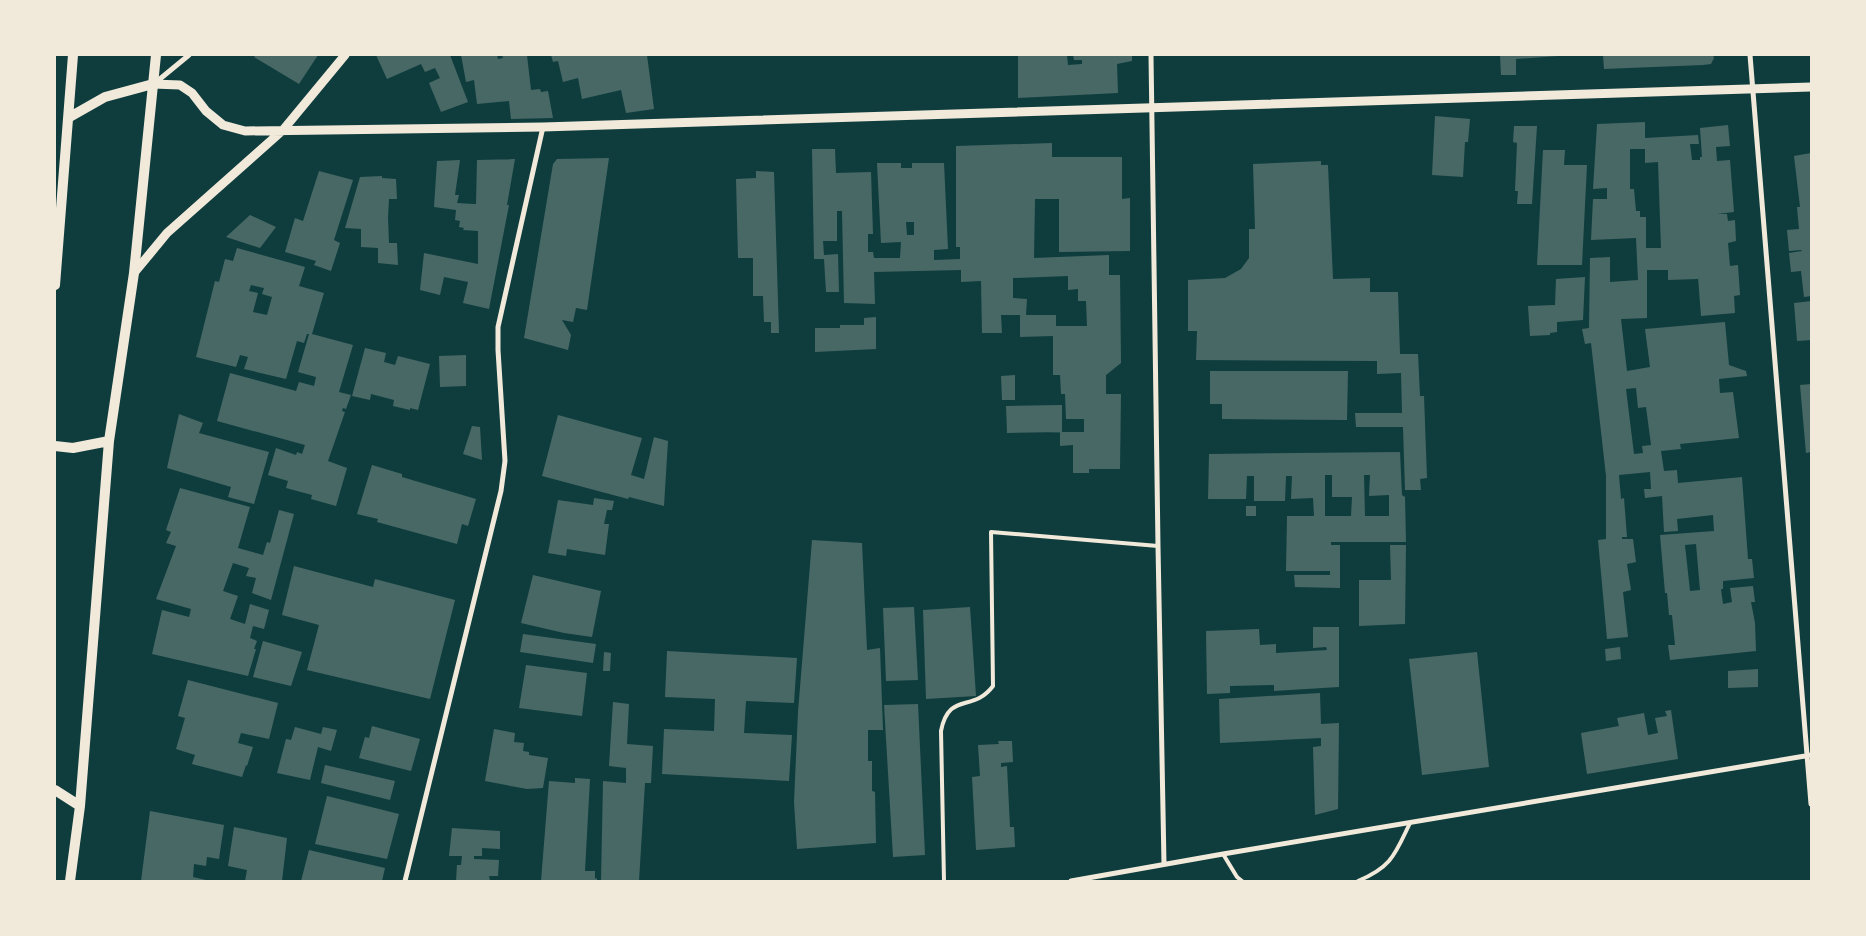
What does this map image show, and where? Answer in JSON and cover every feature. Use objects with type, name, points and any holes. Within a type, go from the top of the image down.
[{"type":"main road","points":[[55,285],[60,164],[68,118],[72,55]]},
{"type":"main road","points":[[70,881],[80,806],[109,441],[134,273],[156,55]]},
{"type":"main road","points":[[68,118],[105,97],[154,84]]},
{"type":"main road","points":[[55,446],[73,448],[109,441]]},
{"type":"main road","points":[[55,790],[80,806]]},
{"type":"street","points":[[154,84],[189,55]]},
{"type":"street","points":[[134,273],[168,233],[283,130],[345,55]]},
{"type":"street","points":[[1151,55],[1164,864]]},
{"type":"street","points":[[1750,55],[1809,755],[1811,804]]},
{"type":"street","points":[[154,84],[180,85],[192,93],[206,111],[223,125],[255,132],[283,130],[543,127],[1811,87]]},
{"type":"street","points":[[405,881],[501,491],[505,461],[498,358],[498,327],[543,127]]},
{"type":"street","points":[[1071,881],[1809,755]]},
{"type":"lane","points":[[944,881],[941,732],[944,718],[951,708],[978,699],[987,694],[994,686],[992,532],[1158,546]]},
{"type":"lane","points":[[1358,881],[1374,874],[1394,857],[1410,823]]},
{"type":"lane","points":[[1223,854],[1237,877],[1242,881]]},
{"type":"building","points":[[256,55],[318,55],[299,84],[254,57]]},
{"type":"building","points":[[376,55],[450,55],[468,102],[441,112],[429,83],[440,78],[435,68],[425,72],[421,64],[387,79]]},
{"type":"building","points":[[461,55],[497,55],[498,59],[503,58],[502,55],[527,55],[531,90],[540,89],[541,92],[548,91],[553,118],[511,119],[509,101],[477,104],[474,80],[466,82]]},
{"type":"building","points":[[551,55],[647,55],[654,109],[626,113],[621,90],[582,99],[578,78],[563,82],[558,61],[553,62]]},
{"type":"building","points":[[1018,55],[1067,55],[1068,65],[1082,64],[1082,60],[1074,60],[1073,55],[1132,55],[1132,61],[1117,64],[1118,93],[1018,98]]},
{"type":"building","points":[[1500,55],[1558,56],[1516,59],[1516,75],[1501,75]]},
{"type":"building","points":[[1603,55],[1713,55],[1714,58],[1711,64],[1703,65],[1604,69]]},
{"type":"building","points":[[1435,116],[1470,119],[1468,142],[1465,142],[1463,177],[1432,175]]},
{"type":"building","points":[[1645,122],[1645,138],[1698,135],[1699,144],[1690,144],[1692,160],[1700,160],[1700,157],[1702,157],[1700,128],[1728,125],[1730,146],[1716,147],[1717,161],[1730,160],[1734,212],[1717,214],[1727,214],[1728,221],[1735,220],[1736,241],[1728,243],[1730,266],[1738,265],[1740,295],[1734,296],[1735,313],[1701,316],[1698,277],[1698,279],[1668,280],[1668,270],[1647,270],[1647,318],[1621,319],[1627,371],[1650,367],[1645,329],[1725,322],[1729,365],[1746,371],[1747,376],[1719,379],[1720,393],[1733,392],[1739,438],[1680,444],[1681,449],[1661,451],[1664,471],[1677,470],[1678,483],[1742,477],[1748,559],[1752,559],[1754,578],[1723,581],[1723,589],[1721,589],[1723,604],[1732,602],[1730,588],[1753,586],[1755,602],[1751,602],[1755,623],[1756,651],[1670,660],[1668,645],[1675,645],[1672,615],[1669,615],[1667,593],[1665,593],[1660,535],[1714,531],[1713,515],[1677,519],[1678,531],[1664,532],[1662,496],[1645,498],[1644,489],[1651,489],[1650,472],[1619,475],[1621,499],[1624,498],[1627,537],[1622,537],[1622,539],[1633,539],[1636,562],[1627,564],[1631,590],[1623,592],[1628,637],[1607,639],[1598,540],[1606,539],[1606,476],[1591,343],[1585,344],[1582,329],[1589,328],[1590,258],[1610,257],[1610,282],[1638,280],[1636,238],[1591,240],[1593,199],[1607,199],[1607,188],[1593,189],[1597,124]],"holes":[[[1630,149],[1645,149],[1645,163],[1658,162],[1661,248],[1646,248],[1646,217],[1640,217],[1640,211],[1636,211],[1634,189],[1630,189]],[[1636,388],[1638,408],[1646,407],[1651,445],[1642,446],[1643,453],[1634,454],[1626,389]],[[1696,544],[1700,590],[1690,591],[1685,545]]]},
{"type":"building","points":[[1514,126],[1537,126],[1532,204],[1517,204],[1518,191],[1515,191],[1517,143],[1513,142]]},
{"type":"building","points":[[1052,143],[1052,157],[1122,157],[1122,199],[1130,198],[1130,251],[1059,252],[1059,199],[1035,199],[1034,258],[1109,255],[1109,275],[1120,275],[1121,363],[1106,375],[1106,394],[1121,394],[1120,469],[1089,469],[1089,473],[1073,473],[1073,445],[1060,446],[1060,432],[1084,432],[1084,419],[1066,419],[1065,394],[1061,394],[1060,375],[1053,375],[1053,336],[1020,337],[1020,315],[1001,315],[1002,333],[982,333],[981,281],[961,282],[961,270],[874,272],[875,304],[844,303],[842,211],[837,211],[837,241],[823,241],[824,255],[838,254],[839,292],[826,292],[824,259],[814,259],[812,149],[835,149],[836,173],[871,172],[873,234],[868,234],[868,252],[873,252],[874,258],[900,258],[901,242],[881,243],[877,163],[901,163],[901,168],[912,168],[912,163],[944,163],[948,249],[934,250],[934,260],[960,259],[960,247],[956,247],[956,146]],"holes":[[[906,222],[914,222],[914,235],[907,235]],[[1068,276],[1068,290],[1078,289],[1078,301],[1086,301],[1087,326],[1056,326],[1056,315],[1026,315],[1027,299],[1013,298],[1013,278]]]},
{"type":"building","points":[[1543,150],[1565,150],[1564,165],[1587,165],[1582,265],[1537,265]]},
{"type":"building","points":[[1811,153],[1811,296],[1804,297],[1801,271],[1791,272],[1789,253],[1802,251],[1789,251],[1787,230],[1799,229],[1797,207],[1800,207],[1794,156]]},
{"type":"building","points":[[609,158],[587,310],[576,308],[573,322],[562,320],[571,335],[568,350],[524,338],[553,164],[557,159]]},
{"type":"building","points":[[515,159],[507,205],[509,205],[489,309],[463,303],[468,282],[444,277],[440,295],[420,290],[424,253],[478,264],[478,231],[463,230],[464,228],[459,227],[460,221],[455,220],[456,210],[434,207],[437,161],[460,160],[455,195],[459,195],[457,203],[476,204],[477,160]]},
{"type":"building","points":[[1321,161],[1321,165],[1328,165],[1333,279],[1370,278],[1370,292],[1398,292],[1400,354],[1418,354],[1420,396],[1424,396],[1427,478],[1420,479],[1421,490],[1405,490],[1403,427],[1356,427],[1355,413],[1402,413],[1401,373],[1377,374],[1377,361],[1196,360],[1197,331],[1188,331],[1188,280],[1225,278],[1241,269],[1249,258],[1249,229],[1255,229],[1253,164]]},
{"type":"building","points":[[319,171],[353,180],[334,240],[340,243],[331,271],[314,265],[316,261],[285,252],[295,218],[303,221]]},
{"type":"building","points":[[756,171],[774,172],[779,333],[771,333],[771,322],[764,322],[763,296],[753,296],[753,258],[738,258],[736,179],[756,178]]},
{"type":"building","points":[[382,176],[382,178],[396,179],[397,199],[389,199],[388,218],[389,243],[397,243],[398,265],[378,263],[378,248],[361,247],[361,229],[345,228],[360,177]]},
{"type":"building","points":[[250,215],[276,227],[260,248],[226,237]]},
{"type":"building","points":[[237,248],[305,267],[299,286],[324,293],[312,334],[353,345],[339,392],[351,395],[346,409],[343,408],[342,411],[345,412],[328,461],[347,468],[336,506],[311,499],[312,495],[286,488],[288,481],[268,475],[276,448],[296,455],[297,452],[302,454],[305,445],[217,421],[230,373],[296,391],[299,382],[314,386],[316,377],[298,372],[309,334],[307,334],[304,343],[297,341],[286,379],[244,369],[248,357],[240,355],[236,367],[196,357],[215,281],[219,282],[225,259],[233,261]],"holes":[[[251,285],[264,288],[262,294],[272,297],[267,315],[253,312],[258,293],[249,291]]]},
{"type":"building","points":[[1585,277],[1583,320],[1557,322],[1557,332],[1550,333],[1550,335],[1530,336],[1528,306],[1555,305],[1556,279]]},
{"type":"building","points":[[1811,301],[1811,340],[1797,341],[1794,303]]},
{"type":"building","points":[[876,317],[876,349],[815,352],[815,328],[840,328],[840,325],[864,325],[864,318]]},
{"type":"building","points":[[365,348],[386,353],[384,362],[395,365],[398,356],[430,364],[418,410],[393,406],[394,400],[371,394],[370,400],[352,396]]},
{"type":"building","points":[[466,355],[466,386],[440,387],[439,356]]},
{"type":"building","points":[[1210,371],[1348,371],[1347,420],[1222,419],[1222,404],[1210,404]]},
{"type":"building","points":[[1015,375],[1015,400],[1002,400],[1001,376]]},
{"type":"building","points":[[1811,384],[1811,452],[1806,453],[1800,385]]},
{"type":"building","points":[[1062,405],[1062,432],[1007,433],[1006,406]]},
{"type":"building","points":[[179,414],[203,423],[199,433],[269,452],[254,504],[228,497],[231,487],[167,468]]},
{"type":"building","points":[[558,415],[642,438],[631,475],[644,479],[654,437],[668,441],[664,506],[629,497],[628,499],[542,476]]},
{"type":"building","points":[[472,426],[480,427],[482,460],[463,454]]},
{"type":"building","points":[[1400,452],[1402,495],[1405,497],[1406,542],[1331,542],[1331,545],[1340,545],[1340,588],[1295,587],[1294,575],[1330,575],[1330,571],[1286,571],[1287,516],[1314,516],[1313,498],[1291,499],[1292,476],[1286,476],[1285,501],[1254,501],[1254,476],[1247,476],[1246,499],[1208,499],[1209,454]],"holes":[[[1325,475],[1332,475],[1332,497],[1352,497],[1351,516],[1325,516]],[[1364,475],[1370,475],[1369,496],[1389,495],[1389,516],[1365,516]]]},
{"type":"building","points":[[372,465],[402,474],[402,477],[476,499],[468,526],[462,524],[457,544],[377,522],[378,519],[357,514]]},
{"type":"building","points":[[180,488],[250,507],[238,548],[263,555],[267,542],[270,543],[279,510],[294,514],[271,600],[252,593],[256,578],[246,576],[249,568],[233,563],[223,591],[238,596],[230,619],[245,624],[250,604],[269,610],[264,629],[253,626],[250,638],[257,641],[248,676],[152,654],[162,610],[189,617],[191,609],[156,599],[176,546],[166,543],[171,532],[166,530]]},
{"type":"building","points":[[594,498],[614,501],[612,510],[607,510],[604,524],[609,524],[605,555],[567,549],[566,556],[548,553],[558,500],[593,505]]},
{"type":"building","points":[[1246,506],[1256,506],[1256,516],[1246,516]]},
{"type":"building","points":[[812,540],[862,543],[867,650],[880,648],[883,730],[868,730],[868,761],[872,761],[872,791],[875,792],[876,843],[797,849],[794,802],[798,712]]},
{"type":"building","points":[[1390,545],[1406,545],[1405,624],[1359,626],[1359,580],[1391,580]]},
{"type":"building","points":[[294,566],[373,587],[375,579],[455,600],[430,699],[307,670],[319,625],[282,615]]},
{"type":"building","points":[[533,575],[601,591],[592,637],[521,623]]},
{"type":"building","points":[[914,607],[918,680],[886,681],[883,608]]},
{"type":"building","points":[[970,607],[976,696],[926,699],[923,610]]},
{"type":"building","points":[[1313,627],[1339,627],[1339,687],[1274,691],[1274,685],[1230,686],[1230,693],[1207,694],[1206,631],[1259,629],[1260,645],[1276,644],[1276,653],[1327,650],[1326,647],[1313,648]]},
{"type":"building","points":[[523,634],[596,644],[593,663],[520,652]]},
{"type":"building","points":[[263,641],[302,652],[291,686],[253,677]]},
{"type":"building","points":[[1620,647],[1621,659],[1606,661],[1605,649]]},
{"type":"building","points":[[667,651],[797,658],[794,703],[746,701],[744,733],[792,735],[789,781],[662,774],[664,729],[714,731],[715,699],[665,697]]},
{"type":"building","points":[[604,652],[611,653],[610,671],[603,671]]},
{"type":"building","points":[[1477,652],[1489,767],[1422,775],[1409,659]]},
{"type":"building","points":[[526,665],[587,673],[582,716],[519,708]]},
{"type":"building","points":[[1758,669],[1758,687],[1728,688],[1728,671]]},
{"type":"building","points":[[188,680],[278,703],[269,739],[241,733],[238,743],[253,747],[242,777],[192,764],[195,755],[176,749],[185,718],[178,716]]},
{"type":"building","points":[[1320,693],[1321,724],[1339,723],[1338,809],[1315,815],[1313,747],[1321,746],[1321,738],[1220,743],[1219,699]]},
{"type":"building","points":[[613,702],[629,704],[627,744],[653,746],[651,783],[645,783],[639,881],[601,881],[603,781],[626,783],[626,768],[609,766]]},
{"type":"building","points":[[918,704],[925,855],[893,857],[884,705]]},
{"type":"building","points":[[1671,710],[1678,759],[1587,774],[1581,733],[1619,726],[1617,718],[1644,713],[1648,735],[1658,733],[1655,718],[1667,716],[1665,711]]},
{"type":"building","points":[[372,726],[420,739],[411,771],[359,758],[365,737],[369,738]]},
{"type":"building","points":[[295,727],[321,734],[323,727],[337,730],[331,751],[318,747],[310,780],[277,773],[286,739],[291,740]]},
{"type":"building","points":[[494,729],[515,733],[514,742],[524,743],[523,751],[529,752],[529,755],[548,758],[543,788],[527,789],[485,781]]},
{"type":"building","points":[[998,741],[1012,741],[1013,762],[1001,763],[1001,767],[1007,766],[1010,827],[1014,827],[1015,847],[976,850],[972,777],[980,776],[978,745],[999,744]]},
{"type":"building","points":[[325,765],[395,781],[390,800],[321,783]]},
{"type":"building","points":[[575,778],[590,779],[585,871],[595,871],[595,879],[597,878],[597,881],[541,881],[549,781],[575,783]]},
{"type":"building","points":[[327,796],[399,814],[387,859],[315,844]]},
{"type":"building","points":[[150,811],[224,825],[219,859],[207,857],[206,866],[194,864],[193,877],[210,881],[141,881]]},
{"type":"building","points":[[234,827],[287,838],[282,881],[245,881],[247,870],[228,866]]},
{"type":"building","points":[[452,828],[500,831],[500,849],[482,848],[482,856],[474,856],[474,859],[499,860],[498,876],[489,876],[490,881],[456,881],[457,865],[461,865],[462,856],[449,856]]},
{"type":"building","points":[[309,850],[385,868],[382,881],[301,881]]}]
